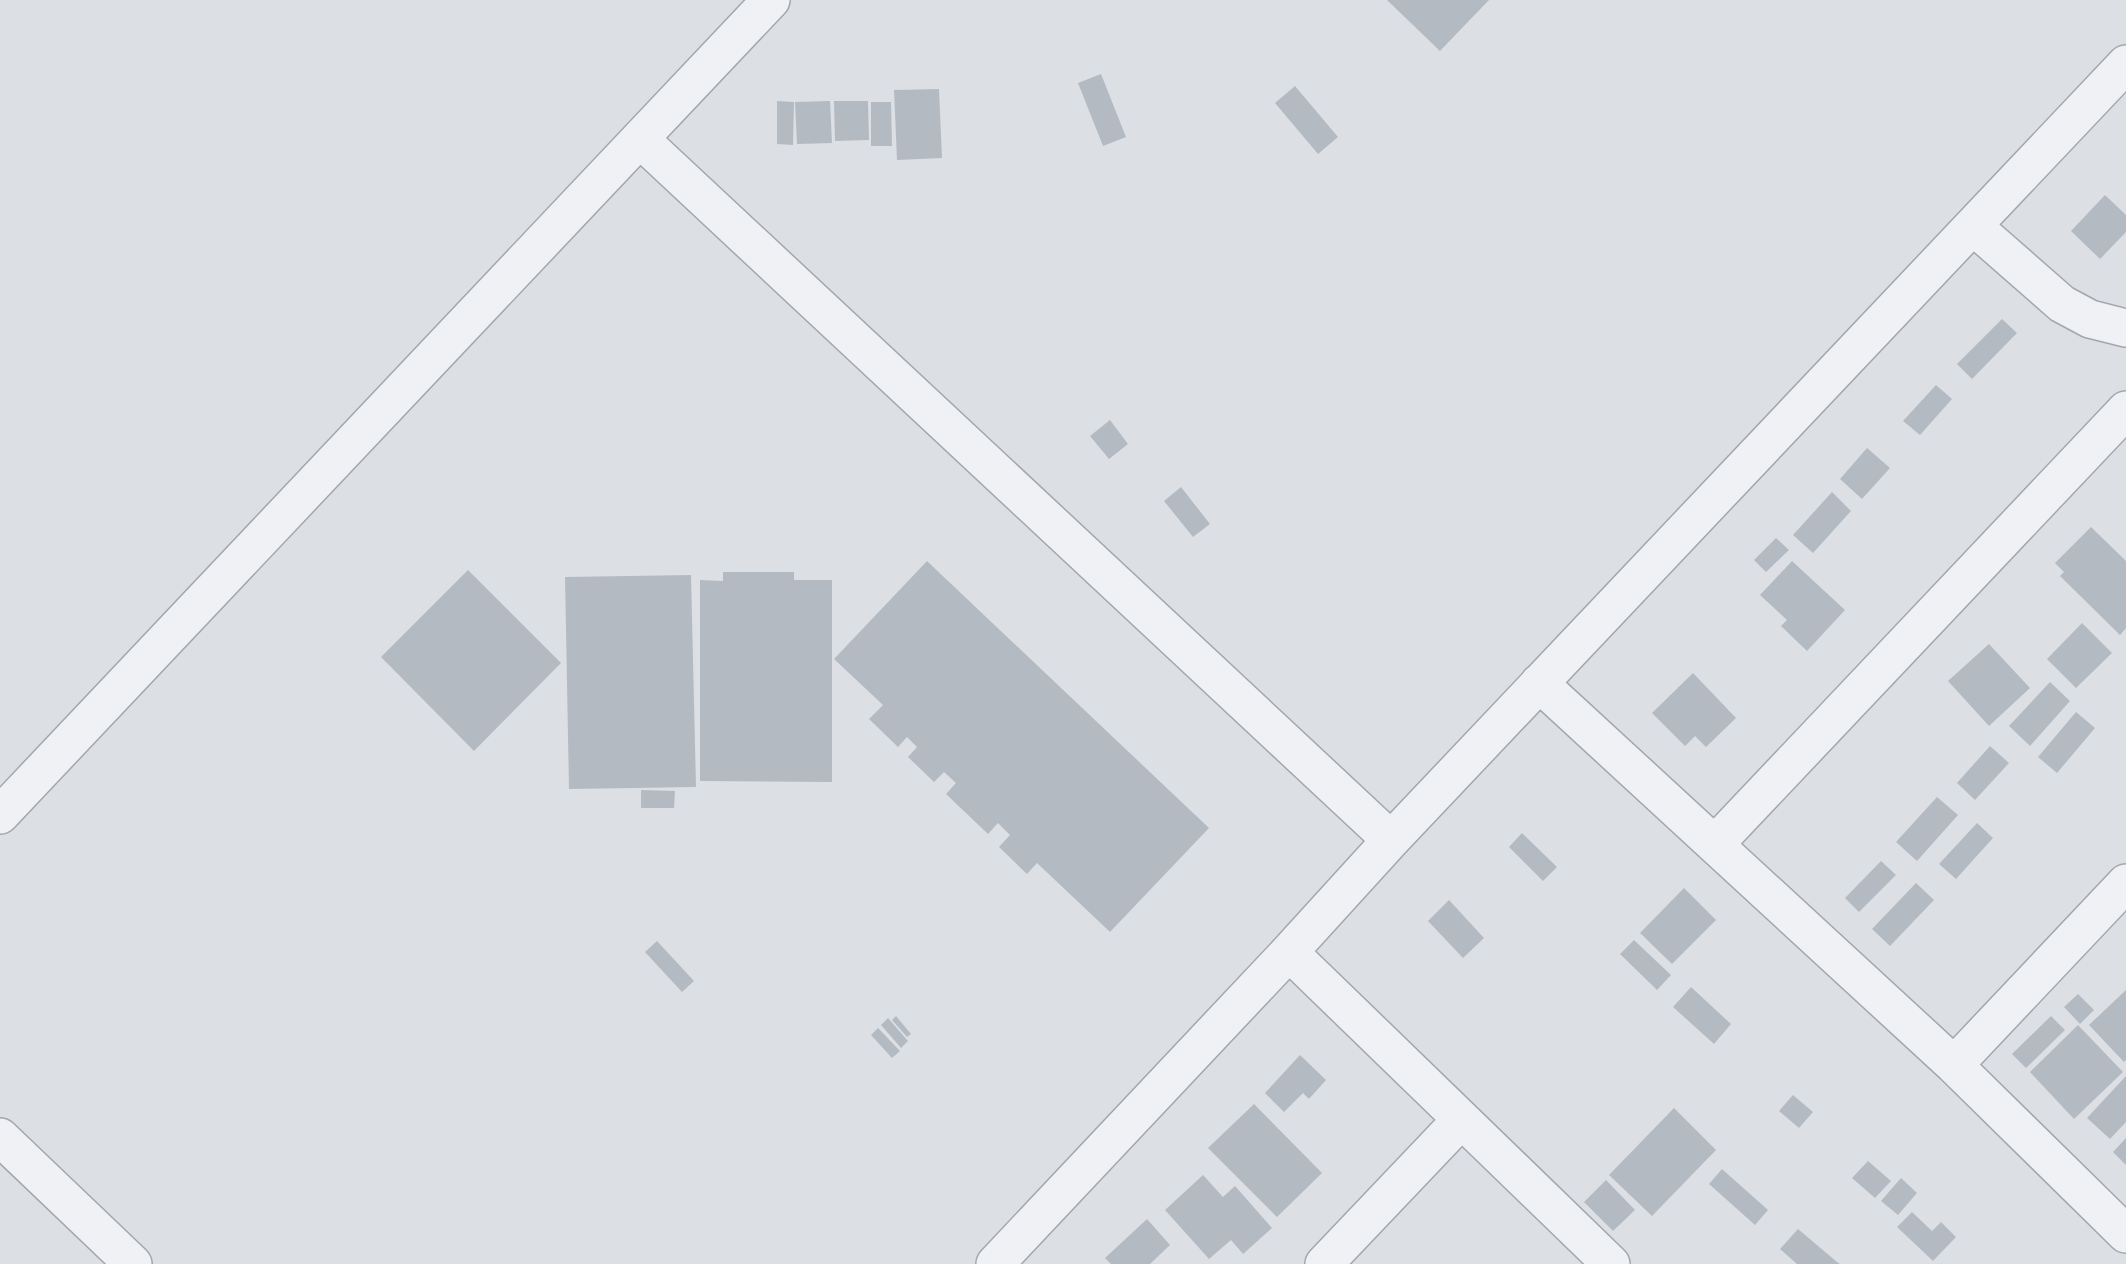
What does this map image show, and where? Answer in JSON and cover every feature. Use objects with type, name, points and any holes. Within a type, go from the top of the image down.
[{"type":"street","points":[[0,816],[771,0]]},
{"type":"street","points":[[995,1264],[1539,683],[2126,64]]},
{"type":"street","points":[[640,139],[1391,841]]},
{"type":"street","points":[[1973,226],[2062,304],[2090,319],[2126,328]]},
{"type":"street","points":[[1715,844],[2126,410]]},
{"type":"street","points":[[1539,683],[1955,1065],[2126,1234]]},
{"type":"street","points":[[1955,1065],[2126,883]]},
{"type":"street","points":[[1289,952],[1611,1264]]},
{"type":"street","points":[[1324,1264],[1461,1120]]},
{"type":"street","points":[[0,1137],[133,1264]]},
{"type":"building","points":[[1387,0],[1489,0],[1440,51]]},
{"type":"building","points":[[1101,74],[1126,137],[1103,146],[1078,83]]},
{"type":"building","points":[[1295,86],[1338,137],[1318,154],[1275,103]]},
{"type":"building","points":[[939,89],[942,158],[897,160],[894,90]]},
{"type":"building","points":[[777,101],[794,102],[793,145],[777,144]]},
{"type":"building","points":[[830,101],[832,143],[797,144],[795,102]]},
{"type":"building","points":[[834,101],[868,101],[869,140],[835,141]]},
{"type":"building","points":[[871,102],[891,102],[892,146],[871,146]]},
{"type":"building","points":[[2105,195],[2126,215],[2126,232],[2100,259],[2071,231]]},
{"type":"building","points":[[2002,319],[2017,333],[1972,379],[1957,364]]},
{"type":"building","points":[[1936,385],[1952,399],[1920,435],[1903,421]]},
{"type":"building","points":[[1110,420],[1128,444],[1109,459],[1090,436]]},
{"type":"building","points":[[1867,448],[1890,468],[1862,499],[1840,479]]},
{"type":"building","points":[[1181,487],[1210,524],[1193,537],[1164,501]]},
{"type":"building","points":[[1832,492],[1851,511],[1813,553],[1793,535]]},
{"type":"building","points":[[2091,527],[2126,561],[2126,628],[2120,635],[2060,576],[2064,572],[2055,563]]},
{"type":"building","points":[[1776,538],[1789,550],[1766,572],[1754,560]]},
{"type":"building","points":[[927,561],[1209,828],[1110,932],[1037,863],[1027,874],[999,847],[1010,835],[998,823],[988,834],[946,794],[956,783],[944,772],[934,782],[908,757],[917,747],[907,737],[898,747],[869,719],[883,705],[834,659]]},
{"type":"building","points":[[1792,561],[1845,610],[1807,651],[1781,626],[1787,620],[1760,595]]},
{"type":"building","points":[[468,570],[561,663],[474,751],[381,657]]},
{"type":"building","points":[[723,572],[794,572],[794,580],[832,580],[832,782],[700,781],[700,580],[723,581]]},
{"type":"building","points":[[691,575],[696,787],[569,789],[565,577]]},
{"type":"building","points":[[2082,623],[2112,653],[2076,688],[2047,659]]},
{"type":"building","points":[[1989,644],[2030,688],[1989,726],[1948,681]]},
{"type":"building","points":[[1693,673],[1736,718],[1706,747],[1695,736],[1685,746],[1652,713]]},
{"type":"building","points":[[2050,682],[2070,701],[2030,746],[2009,726]]},
{"type":"building","points":[[2076,712],[2095,728],[2057,773],[2038,757]]},
{"type":"building","points":[[1990,746],[2009,763],[1975,800],[1957,783]]},
{"type":"building","points":[[641,790],[675,791],[674,808],[641,808]]},
{"type":"building","points":[[1937,797],[1958,815],[1917,861],[1896,842]]},
{"type":"building","points":[[1977,823],[1993,838],[1956,879],[1939,864]]},
{"type":"building","points":[[1522,833],[1557,867],[1543,881],[1509,847]]},
{"type":"building","points":[[1881,861],[1896,875],[1859,912],[1845,898]]},
{"type":"building","points":[[1916,883],[1934,900],[1890,946],[1872,929]]},
{"type":"building","points":[[1684,888],[1716,920],[1672,964],[1640,933]]},
{"type":"building","points":[[1449,900],[1484,938],[1463,958],[1428,921]]},
{"type":"building","points":[[1634,940],[1671,975],[1657,990],[1620,954]]},
{"type":"building","points":[[657,941],[694,981],[682,992],[645,952]]},
{"type":"building","points":[[1691,987],[1731,1024],[1714,1044],[1673,1007]]},
{"type":"building","points":[[2126,990],[2126,1060],[2124,1062],[2089,1025]]},
{"type":"building","points":[[2078,994],[2094,1010],[2080,1024],[2064,1007]]},
{"type":"building","points":[[896,1016],[911,1034],[907,1037],[892,1020]]},
{"type":"building","points":[[2051,1016],[2065,1030],[2026,1068],[2012,1054]]},
{"type":"building","points":[[888,1018],[908,1041],[901,1048],[881,1025]]},
{"type":"building","points":[[2078,1025],[2123,1072],[2074,1119],[2030,1072]]},
{"type":"building","points":[[878,1028],[900,1051],[892,1058],[871,1035]]},
{"type":"building","points":[[1300,1055],[1326,1080],[1309,1099],[1303,1093],[1284,1112],[1265,1093]]},
{"type":"building","points":[[2126,1076],[2126,1122],[2110,1139],[2087,1118]]},
{"type":"building","points":[[1793,1095],[1813,1112],[1799,1128],[1779,1111]]},
{"type":"building","points":[[1254,1104],[1322,1173],[1277,1217],[1208,1148]]},
{"type":"building","points":[[1674,1108],[1716,1150],[1652,1216],[1609,1175]]},
{"type":"building","points":[[2126,1138],[2126,1165],[2113,1152]]},
{"type":"building","points":[[1868,1161],[1891,1181],[1875,1198],[1852,1178]]},
{"type":"building","points":[[1722,1169],[1768,1210],[1755,1225],[1709,1184]]},
{"type":"building","points":[[1203,1175],[1223,1197],[1235,1186],[1272,1228],[1243,1254],[1231,1240],[1209,1259],[1165,1210]]},
{"type":"building","points":[[1901,1178],[1917,1193],[1898,1215],[1881,1201]]},
{"type":"building","points":[[1606,1180],[1635,1210],[1613,1231],[1584,1202]]},
{"type":"building","points":[[1912,1212],[1932,1231],[1941,1222],[1956,1237],[1933,1261],[1897,1227]]},
{"type":"building","points":[[1147,1219],[1170,1245],[1150,1264],[1111,1264],[1105,1258]]},
{"type":"building","points":[[1798,1229],[1840,1264],[1797,1264],[1780,1249]]}]
